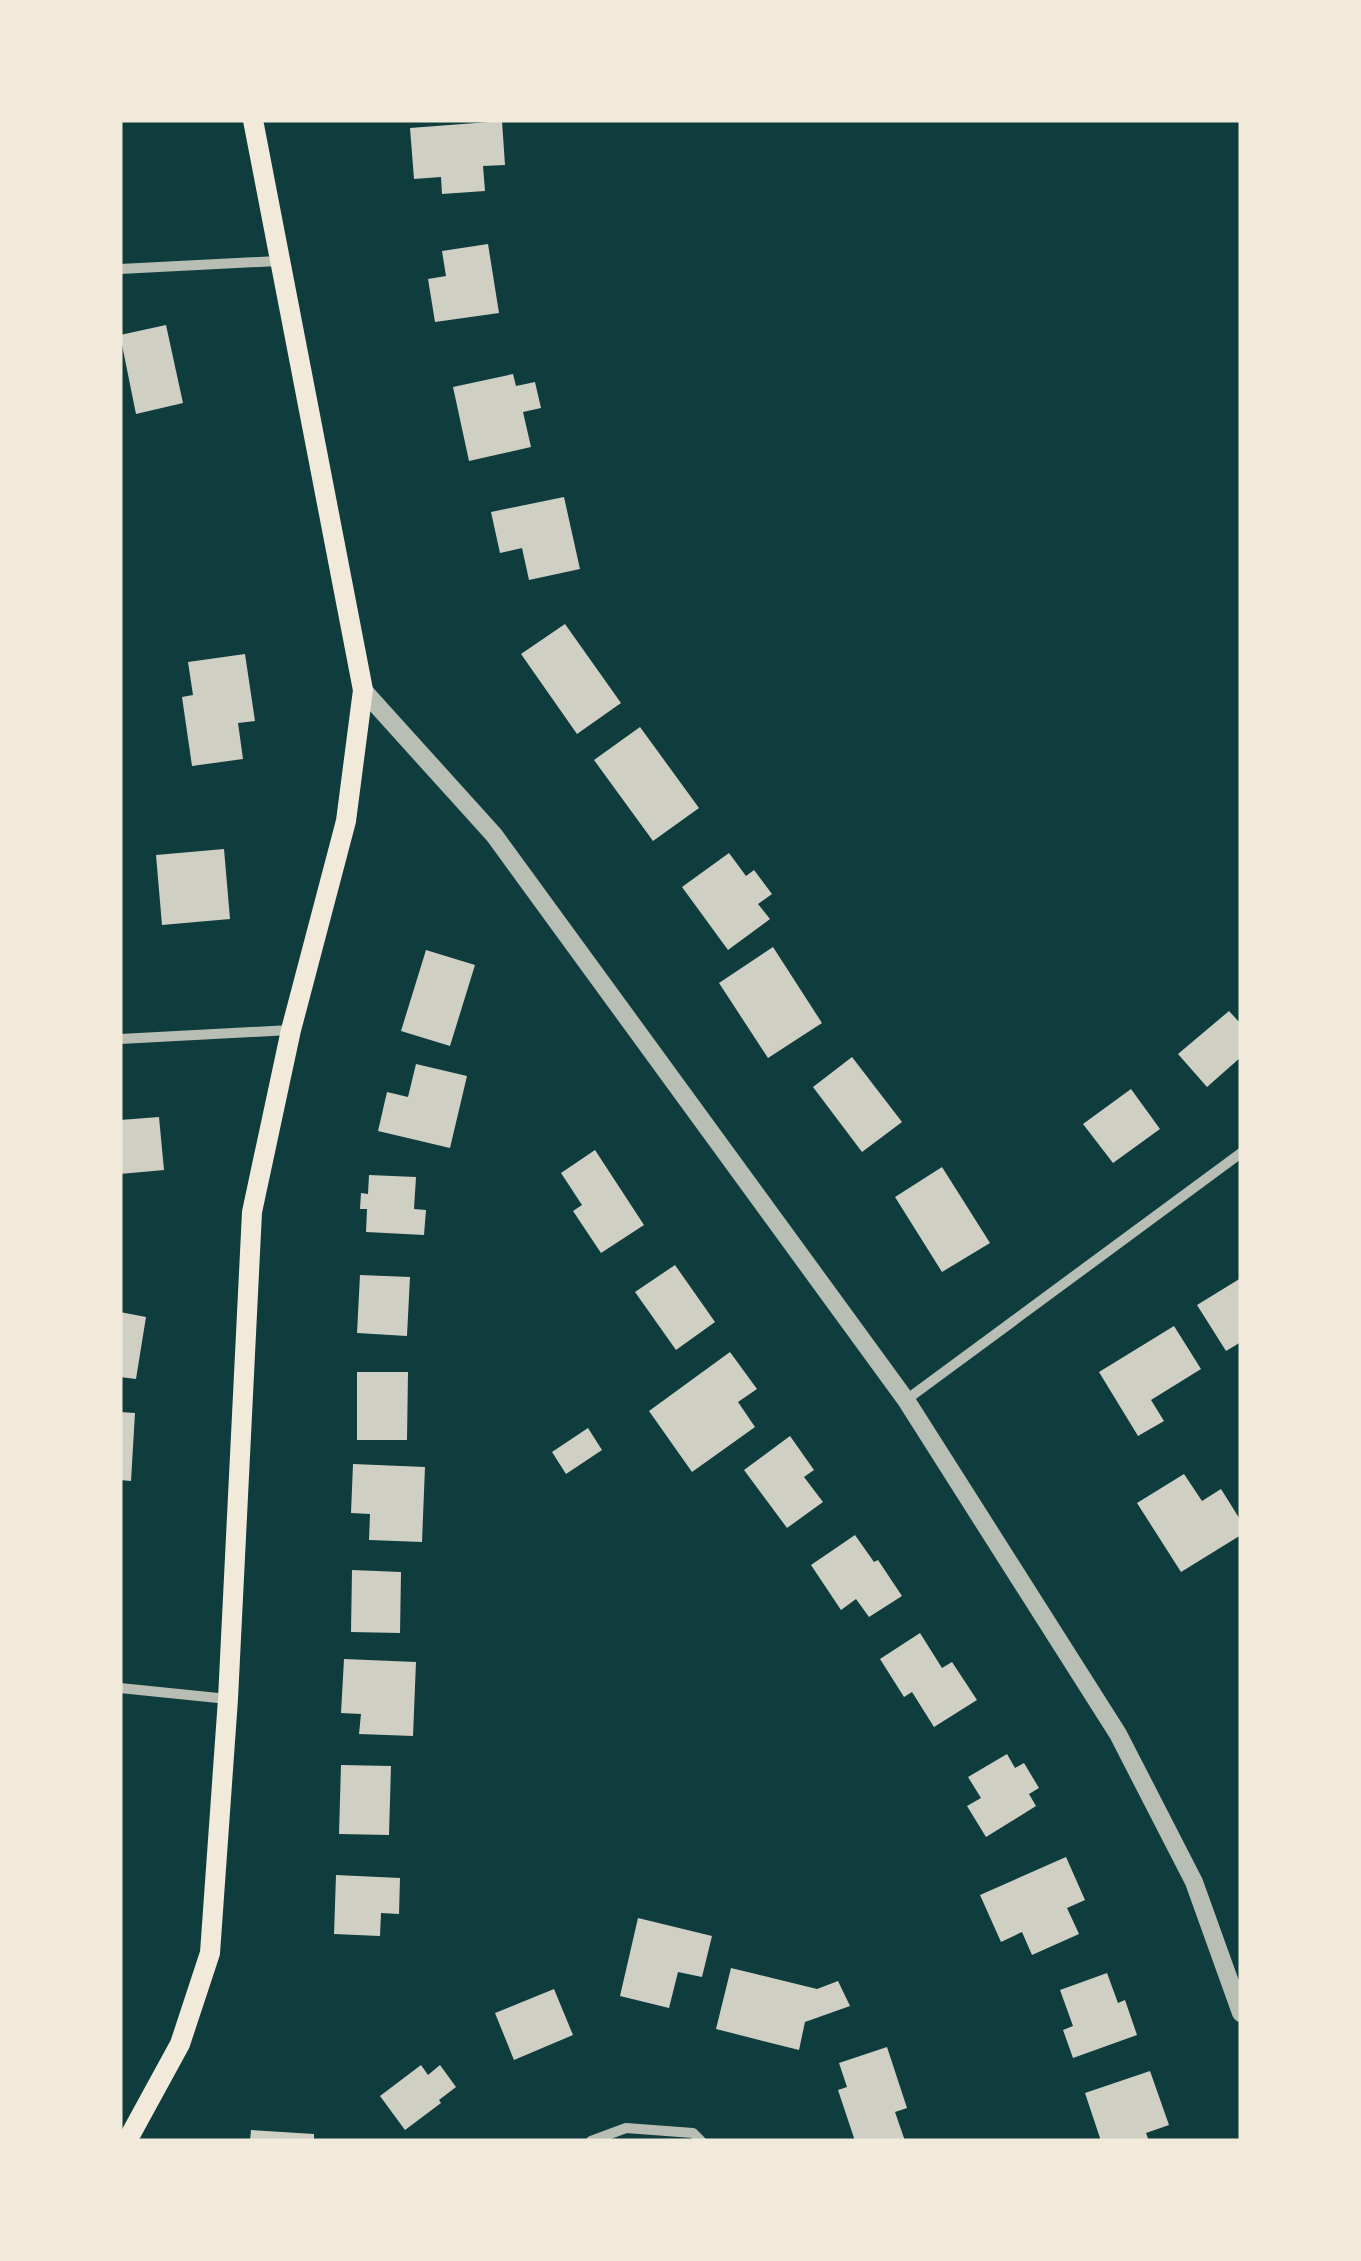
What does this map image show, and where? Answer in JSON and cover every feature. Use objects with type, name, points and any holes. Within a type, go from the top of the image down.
[{"type":"main road","points":[[127,2141],[180,2044],[210,1953],[228,1699],[252,1212],[292,1030],[346,821],[363,690],[252,120]]},
{"type":"street","points":[[120,270],[278,261]]},
{"type":"street","points":[[363,690],[494,835],[906,1400],[1118,1734],[1194,1882],[1241,2012]]},
{"type":"street","points":[[120,1040],[292,1030]]},
{"type":"street","points":[[906,1400],[1241,1153]]},
{"type":"street","points":[[120,1688],[228,1699]]},
{"type":"street","points":[[591,2141],[626,2128],[693,2133],[701,2141]]},
{"type":"building","points":[[502,121],[505,165],[483,166],[485,191],[442,194],[441,177],[414,179],[410,128]]},
{"type":"building","points":[[488,244],[499,313],[435,322],[428,279],[446,276],[442,251]]},
{"type":"building","points":[[166,325],[183,403],[136,414],[120,335]]},
{"type":"building","points":[[513,374],[516,386],[535,382],[541,408],[523,412],[531,447],[469,461],[453,387]]},
{"type":"building","points":[[564,497],[580,569],[529,580],[522,548],[500,553],[491,512]]},
{"type":"building","points":[[565,624],[621,703],[577,734],[521,654]]},
{"type":"building","points":[[245,654],[255,721],[238,723],[243,759],[192,766],[182,697],[193,695],[188,662]]},
{"type":"building","points":[[640,727],[699,808],[653,841],[594,760]]},
{"type":"building","points":[[224,849],[230,919],[162,925],[156,855]]},
{"type":"building","points":[[729,853],[746,876],[754,870],[772,894],[758,904],[770,919],[728,950],[682,887]]},
{"type":"building","points":[[773,947],[822,1023],[768,1058],[719,983]]},
{"type":"building","points":[[426,950],[475,965],[450,1046],[401,1031]]},
{"type":"building","points":[[1229,1011],[1241,1024],[1241,1057],[1207,1087],[1178,1054]]},
{"type":"building","points":[[852,1057],[902,1122],[862,1152],[813,1087]]},
{"type":"building","points":[[416,1064],[467,1076],[450,1148],[378,1131],[387,1092],[408,1097]]},
{"type":"building","points":[[1131,1089],[1160,1129],[1113,1163],[1083,1124]]},
{"type":"building","points":[[159,1117],[164,1170],[120,1174],[120,1120]]},
{"type":"building","points":[[595,1150],[644,1225],[601,1253],[573,1211],[582,1205],[561,1173]]},
{"type":"building","points":[[942,1167],[990,1243],[942,1272],[895,1197]]},
{"type":"building","points":[[369,1175],[416,1177],[414,1209],[426,1210],[424,1235],[366,1232],[367,1209],[360,1209],[361,1193],[368,1194]]},
{"type":"building","points":[[675,1265],[715,1322],[676,1350],[635,1292]]},
{"type":"building","points":[[360,1275],[410,1277],[407,1336],[357,1333]]},
{"type":"building","points":[[1241,1278],[1241,1342],[1226,1351],[1197,1305]]},
{"type":"building","points":[[120,1312],[146,1317],[136,1379],[120,1377]]},
{"type":"building","points":[[1174,1326],[1201,1369],[1151,1400],[1164,1421],[1138,1436],[1099,1372]]},
{"type":"building","points":[[730,1352],[757,1389],[738,1402],[755,1427],[692,1472],[649,1411]]},
{"type":"building","points":[[357,1372],[408,1372],[407,1440],[357,1440]]},
{"type":"building","points":[[120,1412],[135,1413],[131,1481],[120,1480]]},
{"type":"building","points":[[588,1428],[602,1450],[566,1474],[552,1452]]},
{"type":"building","points":[[790,1436],[814,1470],[804,1477],[823,1502],[787,1528],[744,1470]]},
{"type":"building","points":[[353,1464],[425,1467],[422,1542],[369,1540],[370,1514],[351,1513]]},
{"type":"building","points":[[1184,1474],[1202,1501],[1221,1489],[1241,1521],[1241,1535],[1181,1572],[1137,1503]]},
{"type":"building","points":[[855,1535],[902,1596],[869,1617],[856,1599],[841,1610],[811,1565]]},
{"type":"building","points":[[352,1570],[401,1572],[400,1633],[351,1632]]},
{"type":"building","points":[[920,1633],[942,1668],[952,1662],[977,1700],[934,1727],[912,1692],[904,1697],[880,1659]]},
{"type":"building","points":[[344,1659],[416,1662],[413,1736],[359,1734],[361,1714],[341,1713]]},
{"type":"building","points":[[1007,1754],[1015,1768],[1024,1763],[1039,1788],[1029,1794],[1036,1806],[986,1837],[967,1806],[981,1798],[968,1777]]},
{"type":"building","points":[[341,1765],[391,1766],[389,1835],[339,1834]]},
{"type":"building","points":[[1066,1857],[1085,1900],[1067,1908],[1079,1934],[1032,1955],[1022,1932],[1001,1942],[980,1895]]},
{"type":"building","points":[[336,1875],[400,1878],[399,1914],[381,1913],[380,1936],[334,1934]]},
{"type":"building","points":[[638,1918],[712,1936],[702,1977],[678,1972],[669,2008],[620,1996]]},
{"type":"building","points":[[731,1968],[817,1989],[838,1981],[850,2006],[805,2022],[799,2050],[716,2029]]},
{"type":"building","points":[[1107,1973],[1118,2003],[1125,2000],[1137,2035],[1073,2058],[1063,2030],[1073,2026],[1060,1990]]},
{"type":"building","points":[[554,1989],[573,2035],[514,2060],[495,2013]]},
{"type":"building","points":[[887,2047],[907,2108],[895,2112],[905,2141],[855,2141],[838,2090],[847,2087],[839,2063]]},
{"type":"building","points":[[421,2065],[428,2075],[440,2065],[456,2087],[405,2130],[380,2096]]},
{"type":"building","points":[[1150,2071],[1169,2125],[1146,2133],[1149,2141],[1101,2141],[1085,2093]]},
{"type":"building","points":[[251,2130],[314,2134],[314,2141],[250,2141]]}]
